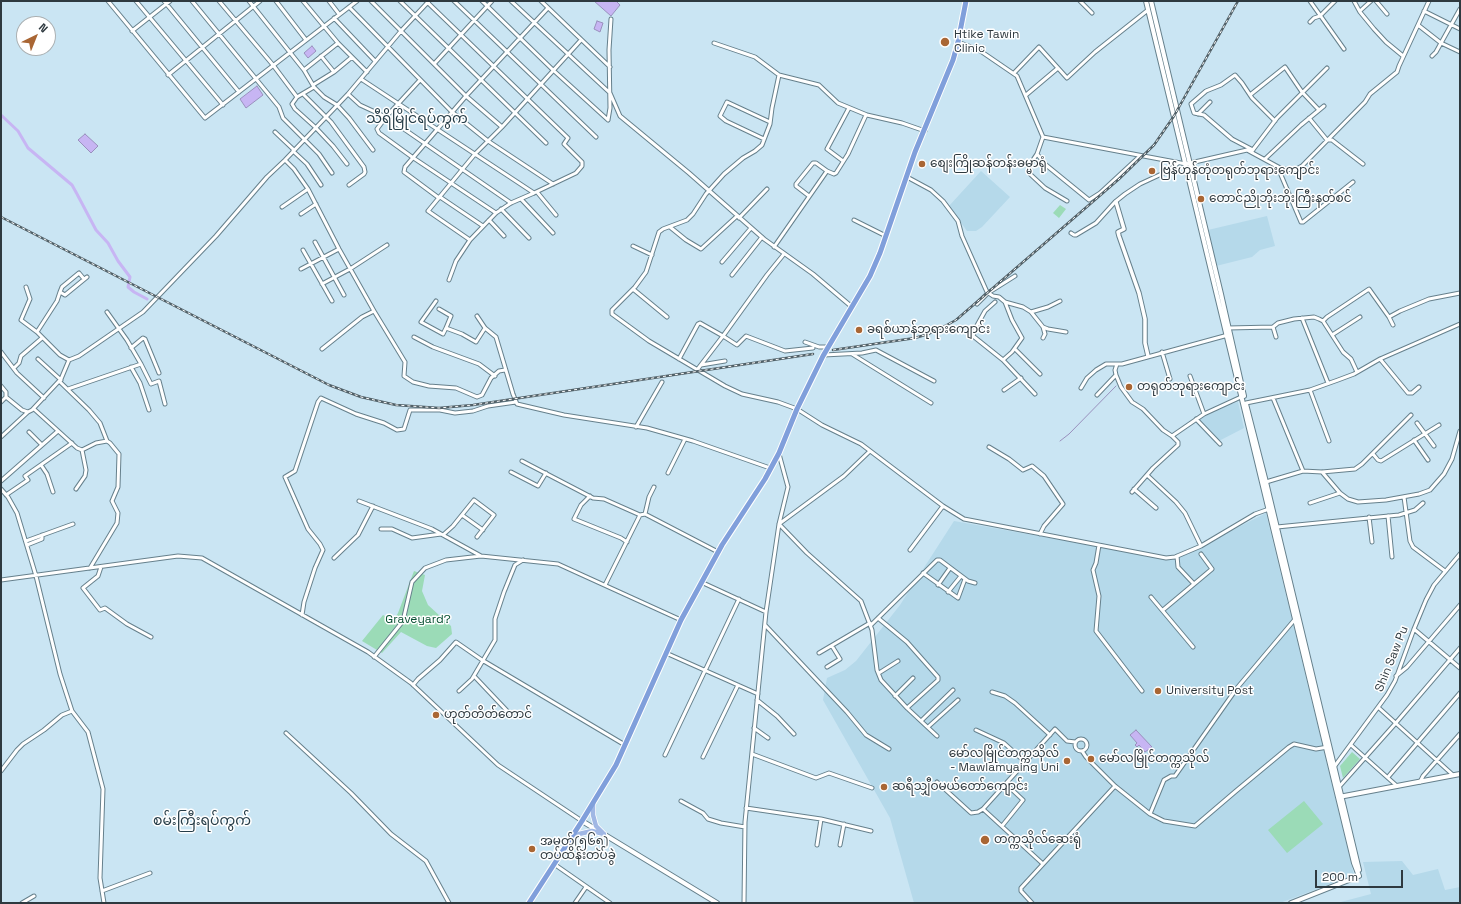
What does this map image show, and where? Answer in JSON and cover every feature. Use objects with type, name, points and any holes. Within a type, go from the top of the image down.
[{"type":"highway","points":[[529,903],[616,765],[681,620],[718,552],[765,479],[779,453],[797,409],[828,347],[872,272],[915,152],[925,132],[954,60],[966,1]]},
{"type":"main road","points":[[1146,1],[1188,164],[1264,482]]},
{"type":"main road","points":[[1151,1],[1241,397],[1271,509],[1295,619],[1309,669],[1338,788],[1354,863],[1360,876],[1291,903]]},
{"type":"main road","points":[[1271,509],[1277,527],[1299,616],[1309,669]]},
{"type":"main road","points":[[1328,747],[1338,788]]},
{"type":"main road","points":[[1340,797],[1460,774]]},
{"type":"main road","points":[[593,803],[593,814],[596,826],[604,834]]},
{"type":"main road","points":[[582,821],[717,903]]},
{"type":"main road","points":[[570,838],[592,831],[604,834]]},
{"type":"street","points":[[108,1],[205,118],[356,1]]},
{"type":"street","points":[[136,1],[223,105]]},
{"type":"street","points":[[132,31],[150,17],[165,2],[170,1]]},
{"type":"street","points":[[192,1],[279,107],[283,118],[319,154],[332,173]]},
{"type":"street","points":[[219,1],[273,65],[297,98]]},
{"type":"street","points":[[249,1],[304,70],[313,86],[349,118],[373,150]]},
{"type":"street","points":[[168,74],[260,1]]},
{"type":"street","points":[[276,1],[306,40]]},
{"type":"street","points":[[303,1],[338,43],[367,72]]},
{"type":"street","points":[[329,1],[339,14]]},
{"type":"street","points":[[371,1],[466,96],[502,127]]},
{"type":"street","points":[[400,1],[546,142]]},
{"type":"street","points":[[454,1],[596,137]]},
{"type":"street","points":[[482,1],[553,70],[608,120],[611,19]]},
{"type":"street","points":[[434,64],[492,1]]},
{"type":"street","points":[[511,1],[610,93],[620,116],[774,247],[813,274],[852,307]]},
{"type":"street","points":[[541,1],[610,67]]},
{"type":"street","points":[[1080,1],[1092,13]]},
{"type":"street","points":[[1310,22],[1314,18],[1320,16],[1334,1]]},
{"type":"street","points":[[1354,1],[1360,11],[1386,42],[1403,56]]},
{"type":"street","points":[[1360,11],[1371,1]]},
{"type":"street","points":[[1376,1],[1387,14]]},
{"type":"street","points":[[1274,121],[1250,95],[1235,75],[1221,85],[1206,91],[1191,104],[1194,113],[1204,115],[1232,139],[1282,169],[1295,170],[1302,166],[1365,102],[1370,94],[1397,72],[1428,1]]},
{"type":"street","points":[[165,2],[203,46],[239,92]]},
{"type":"street","points":[[1,437],[28,412],[34,409],[60,381],[69,360],[79,356],[143,312],[158,297],[216,236],[267,177],[348,94],[387,47],[428,2],[568,138],[564,144],[582,162],[582,166],[576,173],[536,193],[511,203],[496,213],[470,240],[456,261],[449,280]]},
{"type":"street","points":[[1312,2],[1320,16],[1344,49]]},
{"type":"street","points":[[349,7],[452,112],[488,141],[553,184]]},
{"type":"street","points":[[483,226],[404,172],[405,167],[466,96],[548,8]]},
{"type":"street","points":[[1432,56],[1460,9]]},
{"type":"street","points":[[1014,74],[1039,47],[1067,78],[1116,35],[1148,10]]},
{"type":"street","points":[[1424,11],[1460,29]]},
{"type":"street","points":[[334,18],[375,61]]},
{"type":"street","points":[[1418,25],[1441,42],[1460,52]]},
{"type":"street","points":[[470,240],[428,211],[475,154],[502,127],[581,40]]},
{"type":"street","points":[[958,42],[979,50],[1017,76],[1043,137],[1037,154],[1029,166],[1030,174],[1045,188],[1066,201]]},
{"type":"street","points":[[304,70],[338,43]]},
{"type":"street","points":[[714,43],[755,57],[779,75],[819,85],[838,103],[849,108],[866,115],[902,123],[925,132]]},
{"type":"street","points":[[321,56],[334,72]]},
{"type":"street","points":[[347,164],[316,127],[295,109],[292,104],[297,98],[334,72],[352,57]]},
{"type":"street","points":[[1250,95],[1285,67],[1302,92],[1319,110]]},
{"type":"street","points":[[1026,95],[1058,68]]},
{"type":"street","points":[[1252,151],[1274,121],[1327,68]]},
{"type":"street","points":[[779,75],[770,122],[762,145],[724,174],[687,220],[660,230],[655,240],[646,272],[633,290],[612,310],[612,314],[649,341],[725,386],[742,394],[778,402],[797,409],[822,425],[861,444],[943,506],[964,519],[1166,558],[1177,556],[1201,546],[1255,514],[1271,509]]},
{"type":"street","points":[[361,79],[536,193],[556,215]]},
{"type":"street","points":[[420,80],[377,126],[379,133],[412,158],[496,213]]},
{"type":"street","points":[[303,94],[326,117],[360,160],[365,170],[364,174],[349,185]]},
{"type":"street","points":[[348,94],[360,105],[386,117],[511,203]]},
{"type":"street","points":[[764,139],[720,116],[727,102],[770,122]]},
{"type":"street","points":[[1198,114],[1210,102]]},
{"type":"street","points":[[1265,159],[1324,106]]},
{"type":"street","points":[[844,161],[827,149],[849,108]]},
{"type":"street","points":[[809,196],[796,184],[813,163],[816,163],[827,171],[835,174],[848,154],[866,115]]},
{"type":"street","points":[[1309,118],[1327,140],[1332,140],[1363,164]]},
{"type":"street","points":[[275,132],[307,164],[321,185]]},
{"type":"street","points":[[1043,137],[1188,164],[1247,150],[1252,151]]},
{"type":"street","points":[[1037,154],[1046,165],[1089,200],[1100,193],[1140,156]]},
{"type":"street","points":[[285,160],[294,169],[308,189],[338,249],[405,362],[404,376],[413,382],[429,386],[456,388],[477,397],[482,394],[491,378],[499,371],[505,370]]},
{"type":"street","points":[[1071,232],[1076,235],[1096,223],[1116,202],[1140,184],[1168,171],[1178,163]]},
{"type":"street","points":[[1282,169],[1280,175],[1301,222],[1303,222],[1353,182]]},
{"type":"street","points":[[774,247],[827,171]]},
{"type":"street","points":[[906,177],[930,190],[943,201],[958,221],[962,236],[974,265],[988,293],[999,297],[1005,302],[1024,307],[1031,312],[1043,327],[1045,334],[1043,338]]},
{"type":"street","points":[[282,207],[308,189]]},
{"type":"street","points":[[670,227],[686,240],[702,249],[738,217],[766,189]]},
{"type":"street","points":[[521,199],[553,233]]},
{"type":"street","points":[[1116,202],[1124,229],[1118,232],[1139,293],[1145,319],[1148,356]]},
{"type":"street","points":[[301,214],[316,204]]},
{"type":"street","points":[[501,209],[529,238]]},
{"type":"street","points":[[489,220],[504,236]]},
{"type":"street","points":[[854,220],[886,236]]},
{"type":"street","points":[[722,262],[751,228]]},
{"type":"street","points":[[732,275],[762,237]]},
{"type":"street","points":[[315,242],[344,295]]},
{"type":"street","points":[[322,284],[350,269],[387,245]]},
{"type":"street","points":[[633,246],[652,254]]},
{"type":"street","points":[[301,269],[324,258],[338,249]]},
{"type":"street","points":[[303,250],[332,301]]},
{"type":"street","points":[[697,370],[784,254]]},
{"type":"street","points":[[37,332],[62,287],[79,273],[86,278],[65,294],[60,292]]},
{"type":"street","points":[[977,304],[988,293],[1015,276]]},
{"type":"street","points":[[26,286],[30,299],[21,320],[37,332],[60,355],[69,360]]},
{"type":"street","points":[[1323,321],[1369,289],[1394,325]]},
{"type":"street","points":[[633,290],[667,317]]},
{"type":"street","points":[[1389,317],[1429,299],[1460,293]]},
{"type":"street","points":[[436,301],[421,322],[443,334],[450,316],[439,308]]},
{"type":"street","points":[[1031,312],[1048,308],[1060,301]]},
{"type":"street","points":[[994,302],[985,311],[975,329],[973,336],[1004,360],[1035,394]]},
{"type":"street","points":[[1004,360],[1015,349],[1022,338],[1012,320],[1005,302]]},
{"type":"street","points":[[322,349],[362,317],[374,311]]},
{"type":"street","points":[[108,312],[141,364],[151,384],[159,381],[165,404]]},
{"type":"street","points":[[477,316],[485,328],[496,337],[516,402],[522,406],[564,415],[636,427],[685,439],[770,468]]},
{"type":"street","points":[[1228,328],[1273,327],[1286,320],[1314,317],[1323,321],[1343,352],[1351,359],[1357,372]]},
{"type":"street","points":[[1332,335],[1360,317]]},
{"type":"street","points":[[1302,318],[1328,383]]},
{"type":"street","points":[[679,359],[698,324],[700,323],[737,345],[746,336],[785,351],[813,348]]},
{"type":"street","points":[[1246,402],[1310,390],[1357,372],[1380,359],[1460,324]]},
{"type":"street","points":[[1043,327],[1066,332]]},
{"type":"street","points":[[1273,327],[1276,337]]},
{"type":"street","points":[[446,328],[462,334],[476,342],[485,328]]},
{"type":"street","points":[[1082,388],[1087,378],[1106,364],[1122,364],[1228,335]]},
{"type":"street","points":[[414,337],[433,347],[479,364],[495,376]]},
{"type":"street","points":[[14,368],[19,362],[21,356],[42,338]]},
{"type":"street","points":[[131,348],[143,338],[152,353],[159,373]]},
{"type":"street","points":[[805,342],[819,347],[828,347]]},
{"type":"street","points":[[1015,349],[1040,374]]},
{"type":"street","points":[[824,355],[852,354],[879,350],[934,381]]},
{"type":"street","points":[[1,352],[14,368],[44,398]]},
{"type":"street","points":[[1162,352],[1170,379]]},
{"type":"street","points":[[852,354],[931,403]]},
{"type":"street","points":[[38,359],[89,410],[100,423],[107,441],[120,454],[118,488],[112,501],[118,513],[117,523],[90,568]]},
{"type":"street","points":[[1380,359],[1408,393],[1412,393],[1419,387]]},
{"type":"street","points":[[701,365],[725,361]]},
{"type":"street","points":[[68,389],[141,364]]},
{"type":"street","points":[[1117,364],[1115,370],[1116,375],[1121,387],[1129,399],[1143,409],[1163,430],[1178,442],[1178,445],[1133,490],[1156,508]]},
{"type":"street","points":[[131,368],[140,383],[149,410]]},
{"type":"street","points":[[1097,395],[1116,375]]},
{"type":"street","points":[[1190,376],[1204,414]]},
{"type":"street","points":[[1004,390],[1021,378]]},
{"type":"street","points":[[636,427],[662,382]]},
{"type":"street","points":[[1,386],[6,392],[6,397],[22,410],[28,412]]},
{"type":"street","points":[[1310,390],[1329,441]]},
{"type":"street","points":[[1,402],[6,397]]},
{"type":"street","points":[[1172,436],[1204,414],[1241,397]]},
{"type":"street","points":[[302,615],[304,602],[315,568],[323,550],[308,529],[285,477],[295,472],[318,402],[321,398],[356,414],[384,422],[397,430],[404,429],[410,410],[440,410],[455,413],[473,411],[488,406],[516,402]]},
{"type":"street","points":[[1273,398],[1303,471]]},
{"type":"street","points":[[34,409],[77,448],[82,450]]},
{"type":"street","points":[[1264,482],[1303,471],[1322,472],[1355,469],[1362,464],[1411,415]]},
{"type":"street","points":[[1196,419],[1220,444]]},
{"type":"street","points":[[1417,423],[1434,446]]},
{"type":"street","points":[[1372,454],[1381,461],[1439,425]]},
{"type":"street","points":[[1,480],[58,431]]},
{"type":"street","points":[[1322,472],[1340,493],[1348,499],[1358,502],[1386,500],[1428,492],[1444,474],[1452,459],[1460,431]]},
{"type":"street","points":[[29,432],[42,444]]},
{"type":"street","points":[[668,473],[685,439]]},
{"type":"street","points":[[1414,440],[1428,460]]},
{"type":"street","points":[[82,450],[96,443],[107,441]]},
{"type":"street","points":[[6,495],[28,480],[25,476],[72,443]]},
{"type":"street","points":[[989,447],[1009,459],[1023,470],[1032,466],[1044,476],[1064,504],[1044,526],[1040,534]]},
{"type":"street","points":[[76,489],[85,476],[86,470],[82,450]]},
{"type":"street","points":[[779,524],[844,476],[870,451]]},
{"type":"street","points":[[744,903],[746,808],[766,612],[779,524],[788,487],[779,453]]},
{"type":"street","points":[[522,461],[593,498],[604,499],[640,515],[645,514],[718,552]]},
{"type":"street","points":[[41,465],[54,492]]},
{"type":"street","points":[[510,472],[538,486],[546,473]]},
{"type":"street","points":[[1147,475],[1176,502],[1184,513],[1201,546]]},
{"type":"street","points":[[645,514],[654,487]]},
{"type":"street","points":[[1,489],[17,513],[36,576],[60,674],[72,711],[88,732],[103,789],[101,866],[104,903]]},
{"type":"street","points":[[1310,503],[1340,493]]},
{"type":"street","points":[[590,496],[581,505],[574,519],[622,538],[627,542]]},
{"type":"street","points":[[1404,497],[1410,541],[1413,546],[1445,571]]},
{"type":"street","points":[[381,529],[392,529],[412,538],[442,534],[453,526],[474,500],[494,515],[477,537]]},
{"type":"street","points":[[359,501],[432,529],[481,556]]},
{"type":"street","points":[[1277,527],[1406,513],[1415,510],[1423,502]]},
{"type":"street","points":[[334,558],[358,535],[373,506]]},
{"type":"street","points":[[910,550],[943,506]]},
{"type":"street","points":[[462,515],[483,530]]},
{"type":"street","points":[[605,585],[640,515]]},
{"type":"street","points":[[1388,516],[1392,557]]},
{"type":"street","points":[[1369,517],[1372,542]]},
{"type":"street","points":[[26,543],[42,539],[42,535],[73,524]]},
{"type":"street","points":[[779,524],[807,553],[861,601],[870,624],[879,673],[883,682],[895,696],[937,736]]},
{"type":"street","points":[[1099,545],[1096,564],[1093,570],[1099,596],[1096,631],[1142,691]]},
{"type":"street","points":[[1163,610],[1212,569],[1201,554]]},
{"type":"street","points":[[1,580],[178,556],[202,558],[374,657],[413,685],[498,765],[582,821]]},
{"type":"street","points":[[374,657],[403,621],[412,582],[425,568],[446,560],[481,556],[558,564],[681,620]]},
{"type":"street","points":[[1177,556],[1178,567],[1194,584]]},
{"type":"street","name":"Shin Saw Pu","points":[[1334,767],[1388,695],[1426,600],[1434,585],[1460,556]]},
{"type":"street","points":[[459,691],[474,676],[495,640],[495,619],[515,565],[523,560]]},
{"type":"street","points":[[819,653],[878,618],[937,560],[940,560],[968,581],[975,583]]},
{"type":"street","points":[[101,567],[98,576],[84,588],[100,610],[105,608],[127,624],[151,637]]},
{"type":"street","points":[[938,585],[950,568]]},
{"type":"street","points":[[923,573],[948,592],[959,598],[965,579]]},
{"type":"street","points":[[948,592],[961,576]]},
{"type":"street","points":[[701,582],[766,612]]},
{"type":"street","points":[[1152,597],[1193,647]]},
{"type":"street","points":[[665,755],[739,599]]},
{"type":"street","points":[[1396,676],[1407,668],[1460,605]]},
{"type":"street","points":[[1150,814],[1164,780],[1171,776],[1175,776],[1237,688],[1299,616]]},
{"type":"street","points":[[878,618],[907,642],[938,677],[938,680],[907,708]]},
{"type":"street","points":[[765,625],[847,712],[866,735],[889,749]]},
{"type":"street","points":[[1414,629],[1460,668]]},
{"type":"street","points":[[413,685],[440,660],[456,642],[482,660],[625,745]]},
{"type":"street","points":[[827,667],[840,659],[832,646]]},
{"type":"street","points":[[1338,788],[1396,724],[1460,648]]},
{"type":"street","points":[[666,653],[758,694]]},
{"type":"street","points":[[879,673],[898,661]]},
{"type":"street","points":[[474,676],[511,715]]},
{"type":"street","points":[[895,696],[913,678]]},
{"type":"street","points":[[703,757],[738,685]]},
{"type":"street","points":[[921,721],[953,690]]},
{"type":"street","points":[[992,692],[1005,696],[1015,703],[1050,735]]},
{"type":"street","points":[[1388,777],[1460,693]]},
{"type":"street","points":[[757,700],[777,716],[794,734]]},
{"type":"street","points":[[928,728],[958,700]]},
{"type":"street","points":[[1378,708],[1438,760],[1453,776]]},
{"type":"street","points":[[1,771],[23,744],[44,730],[62,715],[72,711]]},
{"type":"street","points":[[754,728],[768,738]]},
{"type":"street","points":[[936,782],[971,813],[976,813],[983,809],[1055,729],[1067,741],[1075,742],[1080,739],[1086,742],[1086,747],[1082,751]]},
{"type":"street","points":[[976,730],[1004,743],[1025,762]]},
{"type":"street","points":[[286,733],[351,793],[392,834],[426,861],[447,902]]},
{"type":"street","points":[[1420,782],[1423,776],[1460,734]]},
{"type":"street","points":[[1075,742],[1075,748],[1082,751],[1086,757],[1115,786],[1150,814],[1164,821],[1196,826],[1294,744],[1316,749],[1328,747]]},
{"type":"street","points":[[1351,745],[1398,786]]},
{"type":"street","points":[[752,754],[816,778],[829,773],[872,788]]},
{"type":"street","points":[[1002,826],[1023,800],[1006,784]]},
{"type":"street","points":[[1032,903],[1020,889],[1115,786]]},
{"type":"street","points":[[681,801],[703,813],[708,819],[745,827]]},
{"type":"street","points":[[746,808],[821,819],[871,831]]},
{"type":"street","points":[[983,809],[1043,864]]},
{"type":"street","points":[[817,845],[821,819]]},
{"type":"street","points":[[840,845],[844,824]]},
{"type":"street","points":[[554,864],[610,903]]},
{"type":"street","points":[[102,891],[150,873]]},
{"type":"street","points":[[575,903],[586,887]]},
{"type":"street","points":[[22,903],[34,896]]},
{"type":"shaded area","points":[[594,1],[616,1],[620,5],[611,16]]},
{"type":"shaded area","points":[[597,21],[603,23],[600,32],[594,29]]},
{"type":"shaded area","points":[[312,46],[316,51],[308,58],[304,53]]},
{"type":"shaded area","points":[[257,86],[263,95],[246,108],[240,99]]},
{"type":"shaded area","points":[[85,134],[98,146],[91,153],[78,140]]},
{"type":"shaded area","points":[[981,171],[1010,197],[982,227],[976,231],[967,231],[949,206]]},
{"type":"shaded area","points":[[1267,216],[1275,246],[1260,250],[1252,257],[1216,266],[1208,230]]},
{"type":"shaded area","points":[[1238,402],[1244,428],[1215,443],[1195,422],[1221,407]]},
{"type":"shaded area","name":"မော်လမြိုင်တက္ကသိုလ်","points":[[1266,513],[1354,875],[1280,903],[914,903],[890,818],[823,700],[827,678],[845,670],[856,661],[900,605],[954,521],[1174,560]]},
{"type":"shaded area","points":[[1136,730],[1152,747],[1145,752],[1139,745],[1137,747],[1135,745],[1137,743],[1130,735]]},
{"type":"shaded area","points":[[1402,861],[1413,875],[1438,869],[1445,890],[1460,887],[1460,903],[1337,903],[1371,894],[1363,862]]},
{"type":"green space","points":[[1060,205],[1066,209],[1059,218],[1053,213]]},
{"type":"green space","name":"Graveyard?","points":[[414,571],[425,575],[422,591],[428,605],[451,626],[452,634],[436,648],[427,646],[401,632],[382,653],[362,641],[383,615],[393,621],[398,613]]},
{"type":"green space","points":[[1352,752],[1360,759],[1343,778],[1340,766]]},
{"type":"green space","points":[[1304,801],[1323,824],[1287,853],[1268,830]]},
{"type":"waterway","points":[[1,115],[18,131],[28,148],[72,185],[96,230],[108,243],[118,261],[130,277],[128,287],[147,299]]},
{"type":"waterway","points":[[1060,441],[1069,434],[1116,386]]},
{"type":"railway","points":[[833,350],[915,338],[928,334],[956,320],[1119,179],[1154,145],[1174,116],[1238,1]]},
{"type":"railway","points":[[1,217],[329,385],[361,397],[396,405],[439,408],[473,405],[813,354]]},
{"type":"place","name":"Htike Tawin Clinic","points":[[945,42]]},
{"type":"place","name":"စျေးကြိုဆန်တန်းဓမ္မာရုံ","points":[[922,164]]},
{"type":"place","name":"ဗြန်ဟုန်တုံတရုတ်ဘုရားကျောင်း","points":[[1152,171]]},
{"type":"place","name":"တောင်ညိုဘိုးဘိုးကြီးနတ်စင်","points":[[1201,199]]},
{"type":"place","name":"ခရစ်ယာန်ဘုရားကျောင်း","points":[[859,330]]},
{"type":"place","name":"တရုတ်ဘုရားကျောင်း","points":[[1129,387]]},
{"type":"place","name":"University Post","points":[[1158,691]]},
{"type":"place","name":"ဟုတ်တိတ်တောင်","points":[[436,715]]},
{"type":"place","name":"မော်လမြိုင်တက္ကသိုလ်","points":[[1091,759]]},
{"type":"place","name":"မော်လမြိုင်တက္ကသိုလ် - Mawlamyaing Uni","points":[[1067,761]]},
{"type":"place","name":"ဆရီသျှီဝမယ်တော်ကျောင်း","points":[[884,787]]},
{"type":"place","name":"တက္ကသိုလ်ဆေးရုံ","points":[[985,840]]},
{"type":"place","name":"အမှတ်(၅၆၅) တပ်ထိန်းတပ်ခွဲ","points":[[532,849]]},
{"type":"district","name":"သီရိမြိုင်ရပ်ကွက်","points":[[417,119]]},
{"type":"district","name":"စမ်းကြီးရပ်ကွက်","points":[[202,821]]}]
